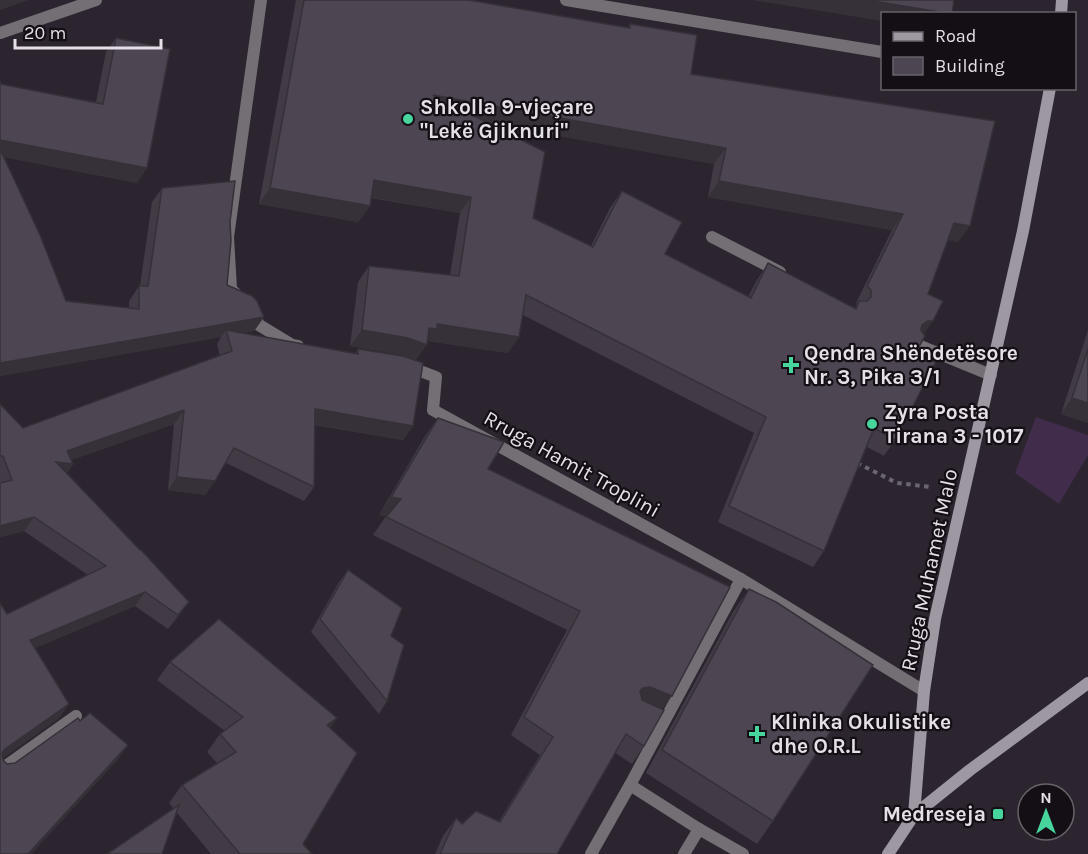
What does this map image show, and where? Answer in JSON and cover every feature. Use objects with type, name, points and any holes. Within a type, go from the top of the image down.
[{"type":"street","points":[[0,33],[96,0]]},
{"type":"street","points":[[261,0],[228,237],[231,289],[254,311],[259,325],[292,345],[311,348]]},
{"type":"street","points":[[566,0],[636,6],[881,52]]},
{"type":"street","name":"Rruga Muhamet Malo","points":[[914,815],[924,691],[935,619],[1023,231],[1050,90]]},
{"type":"street","points":[[712,237],[792,279]]},
{"type":"street","points":[[918,345],[991,375]]},
{"type":"street","name":"Rruga Hamit Troplini","points":[[395,362],[436,376],[433,410],[741,579],[924,691]]},
{"type":"street","points":[[591,854],[630,785],[658,722],[741,579]]},
{"type":"street","points":[[888,854],[914,815],[970,770],[1088,683]]},
{"type":"street","points":[[0,770],[76,716]]},
{"type":"street","points":[[630,785],[743,854]]},
{"type":"street","points":[[684,854],[699,829]]},
{"type":"path","points":[[846,458],[897,483],[938,487]]},
{"type":"shaded area","points":[[1036,417],[1088,435],[1088,455],[1059,504],[1015,473]]},
{"type":"building","points":[[304,0],[469,0],[630,28],[630,24],[697,35],[691,74],[995,121],[970,226],[954,223],[928,294],[943,301],[933,321],[922,325],[921,330],[925,336],[916,352],[936,362],[895,440],[874,428],[824,551],[729,506],[766,417],[526,295],[519,337],[437,324],[437,329],[429,328],[427,345],[408,338],[362,330],[369,266],[459,276],[471,197],[374,180],[370,206],[270,188]],"holes":[[[433,95],[726,148],[719,181],[903,214],[867,286],[871,290],[871,297],[867,301],[859,301],[856,309],[768,263],[751,298],[665,254],[682,222],[622,191],[593,247],[533,218],[545,152]]]},
{"type":"building","points":[[867,0],[954,0],[952,12]]},
{"type":"building","points":[[116,38],[170,49],[147,168],[0,140],[0,81],[1,84],[103,104]]},
{"type":"building","points":[[0,149],[40,235],[66,301],[139,309],[139,286],[148,286],[162,188],[235,181],[230,222],[231,241],[227,285],[252,296],[257,301],[264,317],[0,363]]},
{"type":"building","points":[[226,330],[358,354],[358,349],[403,356],[423,363],[413,426],[315,409],[314,487],[234,448],[215,481],[177,477],[184,410],[67,451],[73,464],[56,462],[189,602],[178,615],[145,592],[30,640],[69,704],[5,749],[2,753],[3,760],[7,764],[15,763],[78,718],[80,721],[90,713],[128,745],[28,854],[0,854],[0,603],[7,614],[106,566],[34,517],[0,526],[0,483],[12,480],[3,456],[0,456],[0,404],[23,428],[232,351]]},
{"type":"building","points":[[1088,349],[1088,403],[1072,398]]},
{"type":"building","points":[[438,418],[504,442],[488,469],[730,587],[672,696],[650,687],[640,691],[642,700],[664,710],[644,746],[626,734],[557,854],[440,854],[456,818],[462,824],[476,811],[500,822],[553,737],[524,717],[580,611],[386,517],[401,499],[391,497]]},
{"type":"building","points":[[348,570],[402,608],[391,636],[404,645],[387,701],[320,619]]},
{"type":"building","name":"Klinika Okulistike dhe O.R.L","points":[[749,589],[776,602],[873,665],[773,821],[662,750]]},
{"type":"building","points":[[219,619],[337,718],[327,725],[357,753],[303,844],[312,854],[240,854],[182,785],[236,752],[220,734],[243,717],[170,662]]},
{"type":"building","points":[[179,805],[162,854],[107,854]]},
{"type":"place","name":"Shkolla 9-vjeçare \"Lekë Gjiknuri\"","points":[[408,119]]},
{"type":"place","name":"Qendra Shëndetësore Nr. 3, Pika 3/1","points":[[791,365]]},
{"type":"place","name":"Zyra Posta Tirana 3 - 1017","points":[[872,424]]},
{"type":"place","name":"Klinika Okulistike dhe O.R.L","points":[[757,734]]},
{"type":"place","name":"Medreseja","points":[[998,814]]}]
